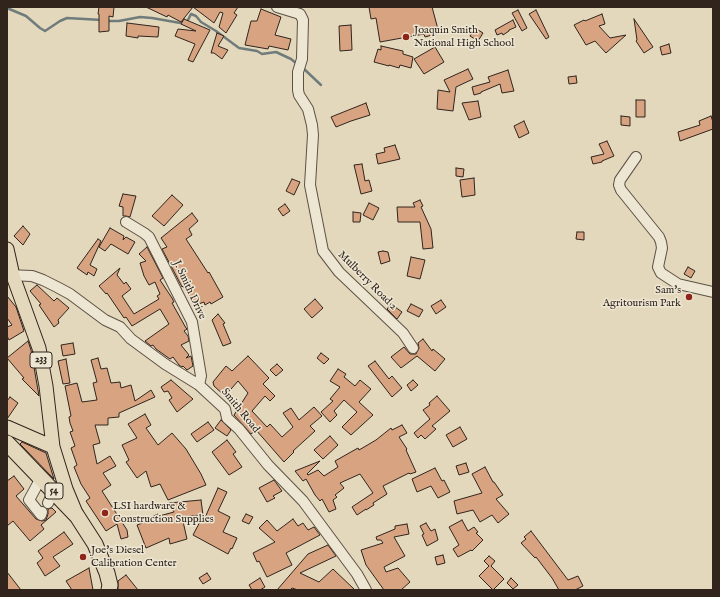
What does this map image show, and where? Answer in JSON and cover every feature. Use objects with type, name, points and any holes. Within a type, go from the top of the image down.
[{"type":"highway","name":"54","points":[[7,443],[41,478],[51,497],[77,516],[98,550],[107,574],[110,585],[109,590]]},
{"type":"main road","name":"233","points":[[7,249],[10,276],[39,348],[46,386],[53,446],[66,489],[77,516]]},
{"type":"main road","points":[[7,427],[53,446]]},
{"type":"street","name":"Mulberry Road 2","points":[[277,7],[300,14],[302,17],[298,90],[299,95],[308,109],[312,125],[313,135],[310,185],[323,251],[339,272],[403,333],[413,348]]},
{"type":"street","points":[[636,157],[620,180],[618,186],[659,237],[662,248],[658,268],[661,273],[678,284],[713,292]]},
{"type":"street","name":"J. Smith Drive","points":[[126,222],[149,237],[192,322],[201,376],[199,384]]},
{"type":"street","name":"Smith Road","points":[[10,276],[32,276],[70,294],[104,320],[120,327],[132,339],[165,364],[199,384],[225,409],[227,418],[239,429],[268,465],[303,501],[357,574],[366,590]]},
{"type":"street","points":[[41,478],[29,500],[41,514],[42,512]]},
{"type":"building","points":[[99,7],[114,7],[113,17],[109,16],[109,31],[99,32]]},
{"type":"building","points":[[146,7],[193,7],[181,22],[168,15],[167,17]]},
{"type":"building","points":[[193,7],[238,7],[234,13],[237,15],[226,33],[219,27],[223,13],[220,12],[214,23]]},
{"type":"building","points":[[369,7],[432,7],[439,33],[425,37],[424,34],[380,42],[376,18],[371,19]]},
{"type":"building","points":[[261,9],[281,17],[275,35],[291,39],[288,50],[269,46],[268,49],[245,45],[251,21],[257,21]]},
{"type":"building","points":[[518,10],[527,28],[522,31],[512,13]]},
{"type":"building","points":[[536,10],[549,37],[546,39],[529,14]]},
{"type":"building","points":[[602,14],[605,24],[599,26],[610,38],[626,35],[606,53],[595,41],[586,45],[574,25]]},
{"type":"building","points":[[184,19],[210,30],[193,62],[188,60],[195,44],[175,36],[178,29],[196,31],[181,24]]},
{"type":"building","points":[[634,19],[653,47],[644,53],[636,41]]},
{"type":"building","points":[[513,20],[516,27],[503,35],[502,33],[497,35],[495,30]]},
{"type":"building","points":[[127,23],[159,27],[158,37],[138,36],[138,38],[126,36]]},
{"type":"building","points":[[351,25],[352,50],[340,51],[339,26]]},
{"type":"building","points":[[475,28],[483,33],[478,41],[470,36]]},
{"type":"building","points":[[217,33],[224,36],[218,46],[228,50],[222,59],[214,53],[211,53]]},
{"type":"building","points":[[669,44],[671,53],[662,55],[660,47]]},
{"type":"building","points":[[381,46],[403,51],[403,54],[413,57],[411,68],[400,65],[399,68],[374,62],[378,49],[381,50]]},
{"type":"building","points":[[435,47],[444,62],[424,74],[414,59]]},
{"type":"building","points":[[468,69],[473,79],[456,87],[453,111],[437,109],[438,90],[450,92],[444,80]]},
{"type":"building","points":[[508,70],[514,91],[502,93],[500,84],[474,95],[472,87],[490,82],[488,77]]},
{"type":"building","points":[[576,76],[577,83],[569,84],[568,77]]},
{"type":"building","points":[[636,100],[645,100],[645,117],[636,117]]},
{"type":"building","points":[[478,101],[481,117],[469,120],[462,103]]},
{"type":"building","points":[[366,103],[370,115],[336,127],[331,117]]},
{"type":"building","points":[[621,116],[630,117],[630,126],[621,125]]},
{"type":"building","points":[[711,116],[713,129],[680,141],[678,132],[700,125],[699,121]]},
{"type":"building","points":[[524,121],[529,133],[519,138],[514,126]]},
{"type":"building","points":[[607,141],[614,156],[602,162],[593,164],[591,157],[604,154],[599,144]]},
{"type":"building","points":[[395,145],[400,159],[378,164],[376,154],[385,152],[384,148]]},
{"type":"building","points":[[362,164],[365,181],[369,180],[372,191],[361,194],[354,165]]},
{"type":"building","points":[[456,168],[464,169],[463,177],[456,176]]},
{"type":"building","points":[[474,178],[475,195],[462,197],[460,180]]},
{"type":"building","points":[[292,179],[300,182],[294,195],[286,191]]},
{"type":"building","points":[[123,194],[136,196],[130,217],[123,216],[123,207],[119,206]]},
{"type":"building","points":[[172,195],[183,205],[164,226],[152,216]]},
{"type":"building","points":[[420,200],[423,206],[421,207],[431,229],[433,248],[423,249],[420,222],[398,222],[397,207],[415,207],[413,203]]},
{"type":"building","points":[[369,203],[379,208],[373,220],[363,215]]},
{"type":"building","points":[[285,204],[290,211],[283,216],[278,209]]},
{"type":"building","points":[[353,212],[361,213],[360,222],[353,222]]},
{"type":"building","points":[[192,213],[198,221],[189,229],[192,235],[186,239],[208,273],[209,272],[223,297],[211,304],[210,302],[205,305],[204,302],[196,305],[183,286],[182,287],[162,249],[167,247],[161,238]]},
{"type":"building","points":[[23,226],[30,234],[23,245],[14,236]]},
{"type":"building","points":[[110,228],[124,236],[123,240],[126,237],[135,242],[128,254],[111,244],[105,251],[99,247]]},
{"type":"building","points":[[577,232],[584,232],[584,240],[576,239]]},
{"type":"building","points":[[98,239],[101,241],[90,265],[97,269],[94,276],[88,272],[87,275],[77,268]]},
{"type":"building","points":[[147,247],[163,278],[160,280],[172,298],[174,302],[172,303],[187,329],[184,331],[188,336],[189,341],[181,345],[189,355],[186,358],[191,356],[193,366],[187,370],[183,366],[182,367],[179,365],[173,357],[170,359],[153,345],[151,346],[145,341],[169,324],[160,309],[132,326],[126,317],[124,318],[107,293],[106,294],[99,286],[120,268],[117,275],[124,284],[126,282],[131,289],[122,296],[134,314],[159,299],[157,296],[160,294],[155,282],[149,285],[144,276],[140,263],[146,261],[139,254]]},
{"type":"building","points":[[378,252],[388,252],[390,261],[381,264]]},
{"type":"building","points":[[411,257],[425,260],[420,279],[407,276]]},
{"type":"building","points":[[688,267],[695,271],[691,278],[684,274]]},
{"type":"building","points":[[37,285],[54,301],[57,298],[69,308],[58,320],[59,323],[54,327],[39,305],[41,304],[30,291]]},
{"type":"building","points":[[7,296],[16,307],[24,331],[9,340],[7,336],[7,327],[12,325],[7,318]]},
{"type":"building","points":[[315,299],[323,308],[312,318],[304,309]]},
{"type":"building","points":[[441,300],[446,307],[436,314],[431,306]]},
{"type":"building","points":[[391,304],[402,312],[397,319],[387,309]]},
{"type":"building","points":[[411,304],[423,310],[419,317],[407,311]]},
{"type":"building","points":[[218,314],[225,323],[223,324],[231,343],[223,346],[212,320]]},
{"type":"building","points":[[423,339],[432,351],[433,349],[445,359],[435,371],[417,356],[401,368],[391,357],[404,347],[410,354],[416,354],[419,348],[418,343]]},
{"type":"building","points":[[28,341],[39,396],[22,379],[24,378],[7,358]]},
{"type":"building","points":[[73,343],[75,354],[63,356],[61,345]]},
{"type":"building","points":[[321,353],[329,359],[324,364],[317,358]]},
{"type":"building","points":[[248,356],[269,378],[263,384],[275,396],[270,401],[265,396],[252,411],[267,427],[270,424],[282,437],[293,427],[283,413],[291,408],[299,420],[314,407],[322,416],[310,426],[315,431],[293,451],[294,452],[284,462],[256,430],[251,434],[234,415],[248,393],[238,381],[225,396],[214,386],[213,382],[226,366],[232,371]]},
{"type":"building","points":[[98,358],[101,369],[107,368],[111,383],[120,382],[121,388],[131,385],[135,401],[151,390],[155,397],[119,413],[119,417],[108,418],[108,425],[95,425],[100,443],[93,445],[97,464],[110,456],[116,466],[103,473],[111,485],[102,491],[127,530],[128,537],[121,539],[117,524],[106,531],[86,501],[90,498],[81,484],[74,467],[77,465],[71,448],[75,446],[70,432],[73,431],[70,423],[69,417],[71,416],[65,386],[77,383],[82,402],[97,400],[93,383],[97,382],[91,360]]},
{"type":"building","points":[[66,359],[70,383],[63,384],[58,361]]},
{"type":"building","points":[[375,361],[389,379],[392,376],[402,388],[392,397],[368,366]]},
{"type":"building","points":[[277,364],[283,370],[276,376],[270,370]]},
{"type":"building","points":[[338,369],[346,374],[344,377],[355,386],[360,380],[371,389],[359,402],[373,415],[351,435],[342,427],[357,412],[344,400],[334,411],[337,415],[330,422],[321,412],[333,401],[330,399],[340,387],[330,381]]},
{"type":"building","points":[[171,380],[193,399],[177,412],[169,400],[172,398],[168,391],[164,392],[161,387]]},
{"type":"building","points":[[413,380],[418,385],[411,391],[407,385]]},
{"type":"building","points":[[437,396],[450,411],[432,426],[436,429],[425,439],[421,435],[418,438],[414,433],[430,419],[423,410],[430,405],[429,403]]},
{"type":"building","points":[[10,397],[18,403],[7,419],[7,401]]},
{"type":"building","points":[[145,414],[151,425],[146,428],[158,445],[172,433],[186,449],[206,485],[168,500],[160,484],[151,487],[146,471],[137,478],[126,462],[129,460],[122,445],[137,438],[128,424]]},
{"type":"building","points":[[221,420],[231,430],[227,436],[215,428]]},
{"type":"building","points":[[208,422],[214,430],[197,442],[191,434]]},
{"type":"building","points":[[402,425],[407,433],[399,437],[407,449],[406,450],[416,472],[409,473],[383,486],[387,494],[373,503],[374,505],[357,515],[352,507],[373,493],[360,474],[340,483],[344,488],[335,495],[337,497],[333,500],[336,509],[329,512],[322,499],[320,501],[315,495],[306,479],[303,481],[295,471],[320,461],[307,474],[308,475],[318,470],[324,476],[338,467],[335,461],[376,440],[391,428],[392,430]]},
{"type":"building","points":[[460,427],[467,439],[453,447],[446,435]]},
{"type":"building","points":[[330,436],[338,445],[323,459],[314,450]]},
{"type":"building","points":[[227,440],[236,452],[233,454],[242,467],[229,475],[212,452]]},
{"type":"building","points":[[22,442],[46,453],[54,479],[20,444]]},
{"type":"building","points":[[466,463],[469,472],[459,475],[456,466]]},
{"type":"building","points":[[485,467],[493,482],[503,495],[496,499],[509,514],[498,523],[492,515],[480,522],[473,510],[457,514],[454,501],[482,493],[472,474]]},
{"type":"building","points":[[435,468],[442,481],[444,480],[450,492],[438,498],[431,486],[417,492],[412,479]]},
{"type":"building","points":[[14,476],[24,489],[16,496],[36,519],[42,521],[46,520],[48,509],[52,508],[56,512],[41,525],[44,529],[30,541],[13,521],[7,526],[7,481]]},
{"type":"building","points":[[274,480],[282,491],[273,496],[275,498],[267,502],[259,488]]},
{"type":"building","points":[[218,488],[227,492],[218,511],[230,517],[223,532],[237,538],[228,554],[193,535],[203,516],[204,520]]},
{"type":"building","points":[[201,500],[203,515],[182,517],[187,539],[170,544],[169,538],[146,548],[137,525],[150,520],[149,518],[158,514],[159,516],[174,512],[169,503]]},
{"type":"building","points":[[246,514],[253,517],[249,524],[242,521]]},
{"type":"building","points":[[293,519],[298,526],[303,523],[308,530],[314,527],[320,535],[286,553],[292,565],[267,577],[253,553],[275,542],[259,528],[267,520],[277,531]]},
{"type":"building","points":[[462,520],[468,531],[474,527],[478,532],[476,533],[483,540],[472,551],[471,550],[458,557],[453,549],[459,545],[449,527]]},
{"type":"building","points":[[426,523],[431,531],[435,529],[438,540],[427,546],[420,526]]},
{"type":"building","points":[[407,524],[409,534],[394,537],[405,556],[384,567],[386,572],[398,568],[410,582],[401,590],[384,590],[366,565],[361,550],[383,543],[381,540],[377,540],[376,537],[395,529],[395,526]]},
{"type":"building","points":[[531,531],[568,580],[578,576],[583,586],[575,590],[559,590],[536,557],[535,558],[521,543],[526,539],[524,537]]},
{"type":"building","points":[[64,532],[73,544],[53,557],[60,566],[45,576],[37,563],[43,558],[38,551]]},
{"type":"building","points":[[328,545],[336,556],[300,573],[319,582],[333,569],[355,590],[298,590],[292,588],[290,590],[277,590],[308,554]]},
{"type":"building","points":[[443,555],[445,563],[437,565],[435,557]]},
{"type":"building","points":[[489,556],[495,561],[491,566],[504,579],[493,590],[479,576],[489,566],[484,561]]},
{"type":"building","points":[[89,568],[93,590],[72,590],[66,581]]},
{"type":"building","points":[[7,572],[21,590],[7,590]]},
{"type":"building","points":[[207,573],[211,579],[203,584],[199,578]]},
{"type":"building","points":[[126,575],[138,590],[118,590],[118,581]]},
{"type":"building","points":[[260,578],[265,587],[260,590],[252,590],[249,585]]},
{"type":"building","points":[[511,578],[518,585],[513,589],[507,583]]},
{"type":"waterway","points":[[7,8],[26,16],[45,31],[67,18],[102,20]]},
{"type":"waterway","points":[[107,21],[119,21],[140,17],[186,24],[191,14],[196,16],[201,22],[239,48],[257,51],[262,54],[276,52],[291,59],[297,64]]},
{"type":"waterway","points":[[303,68],[321,85]]},
{"type":"place","name":"Joaquin Smith National High School","points":[[406,37]]},
{"type":"place","name":"Sam's Agritourism Park","points":[[689,297]]},
{"type":"place","name":"LSI hardware & Construction Supplies","points":[[105,513]]},
{"type":"place","name":"Joe's Diesel Calibration Center","points":[[83,557]]}]
